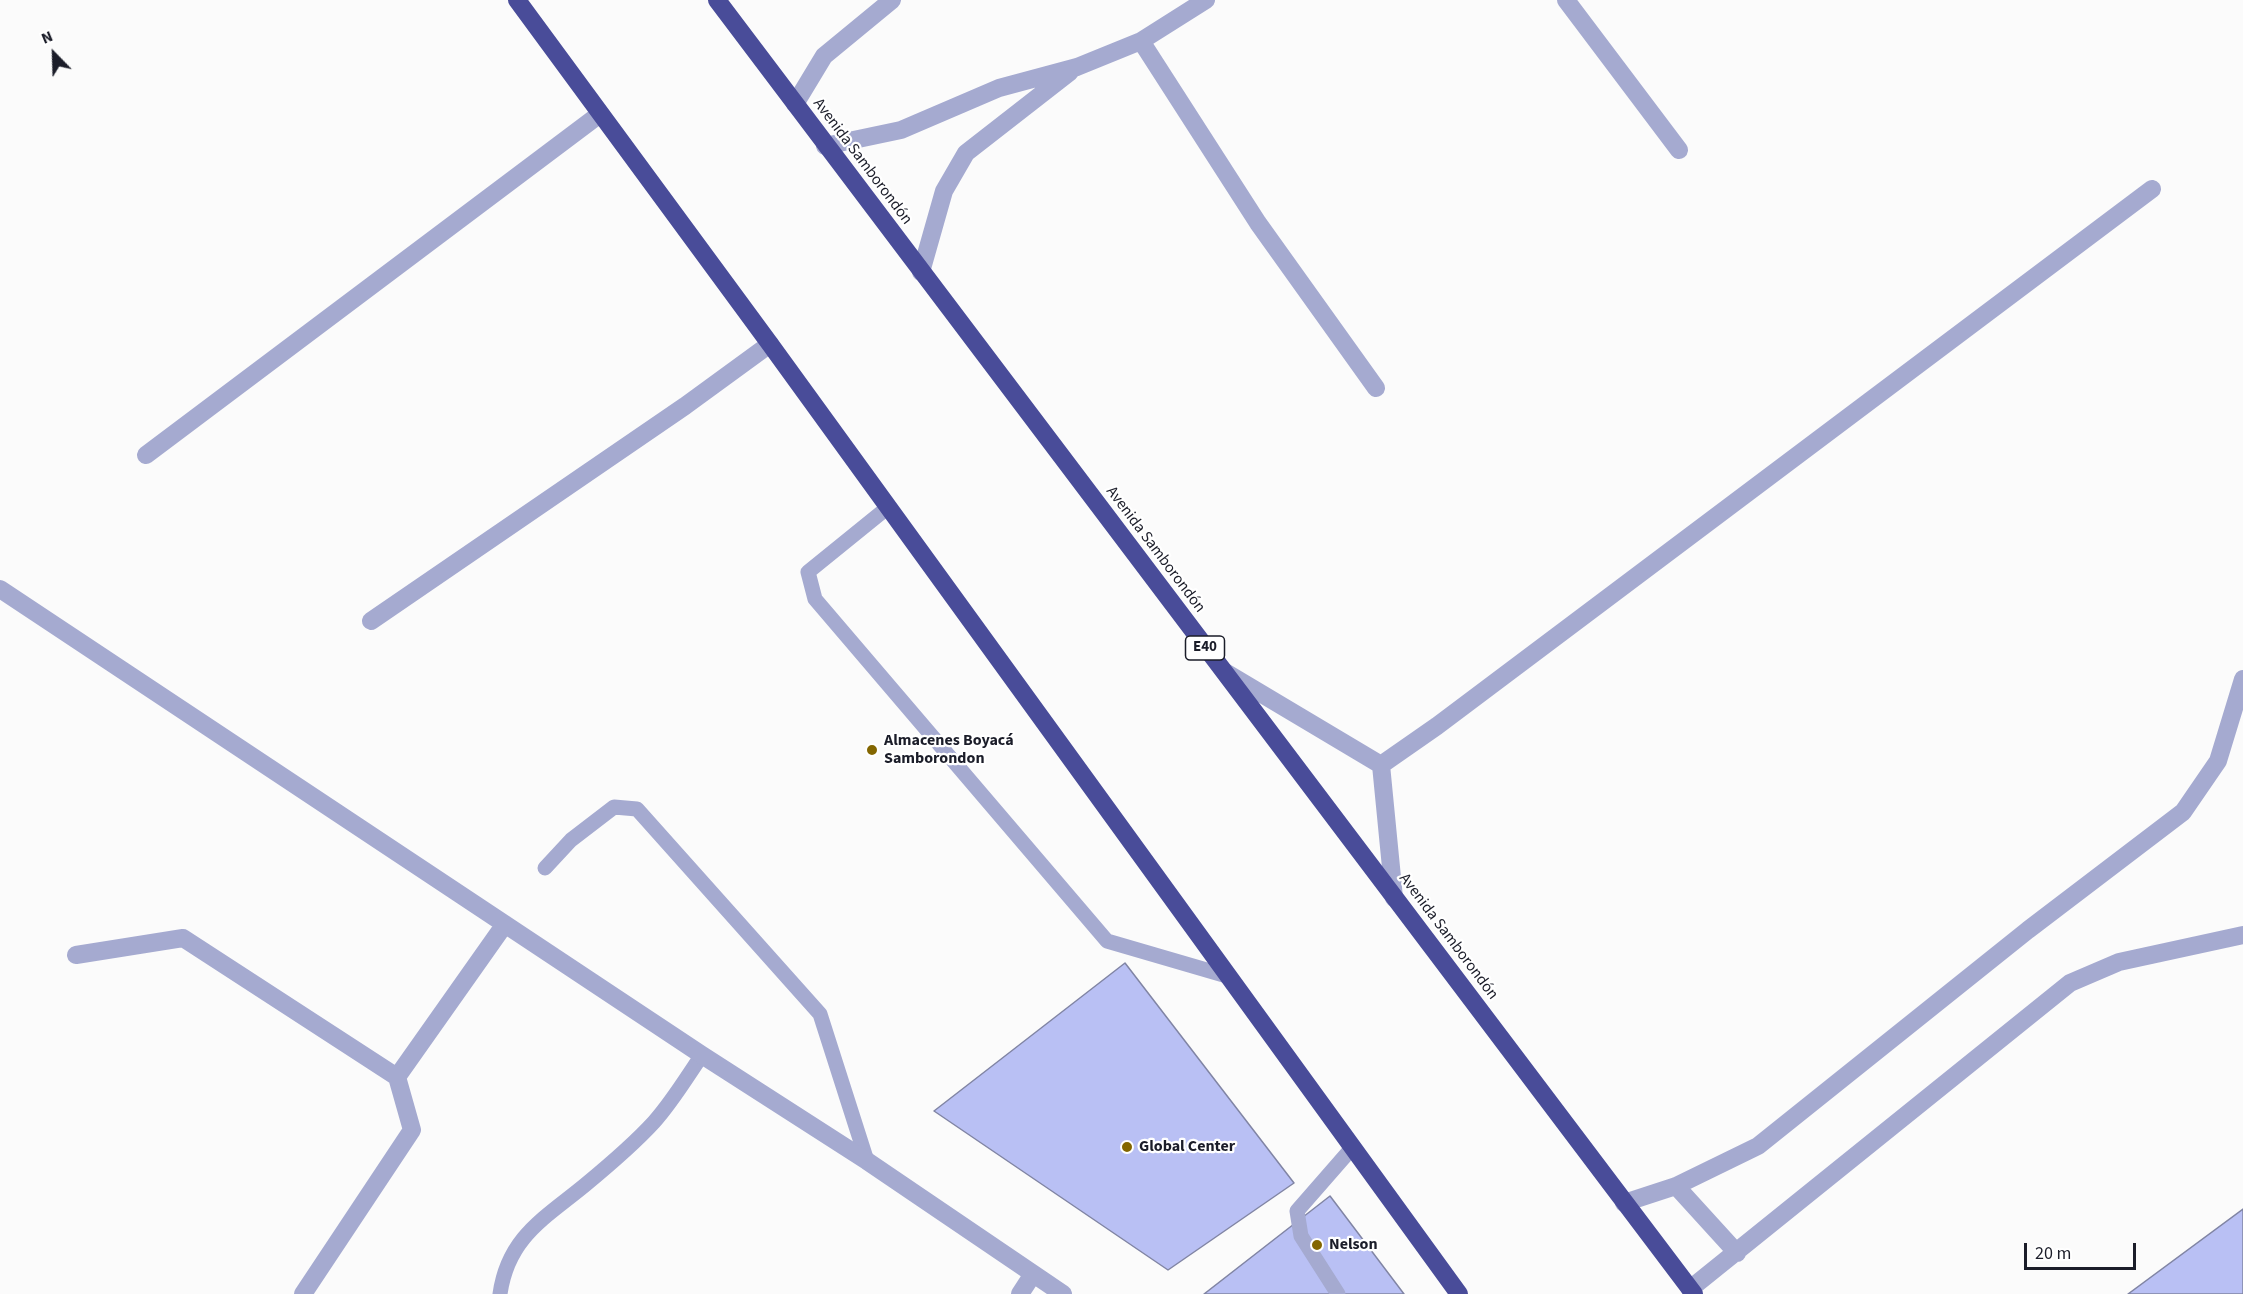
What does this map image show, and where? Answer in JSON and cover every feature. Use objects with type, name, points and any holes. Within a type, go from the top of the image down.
[{"type":"highway","points":[[517,0],[770,344],[1459,1294]]},
{"type":"highway","name":"Avenida Samborondón","points":[[717,0],[1692,1292]]},
{"type":"street","points":[[795,104],[824,56],[892,0]]},
{"type":"street","points":[[825,146],[901,130],[999,88],[1077,67],[1141,41],[1206,0]]},
{"type":"street","points":[[1566,0],[1679,150]]},
{"type":"street","points":[[1141,41],[1258,223],[1376,388]]},
{"type":"street","points":[[921,272],[944,191],[966,153],[1077,67]]},
{"type":"street","points":[[146,455],[600,114]]},
{"type":"street","points":[[1381,765],[1447,718],[2152,189]]},
{"type":"street","points":[[371,621],[685,406],[770,344]]},
{"type":"street","points":[[0,590],[702,1055],[867,1161],[1064,1294]]},
{"type":"street","points":[[1222,670],[1381,765]]},
{"type":"street","points":[[1624,1203],[1676,1186],[1758,1146],[2028,930],[2183,812],[2218,761],[2243,679]]},
{"type":"street","points":[[1381,765],[1394,898]]},
{"type":"street","points":[[397,1077],[505,924]]},
{"type":"street","points":[[1692,1292],[2070,983],[2119,962],[2243,936]]},
{"type":"street","points":[[76,956],[183,938],[397,1077],[412,1130],[303,1294]]},
{"type":"street","points":[[1676,1186],[1737,1253]]},
{"type":"street","points":[[1020,1294],[1033,1274]]},
{"type":"lane","points":[[887,508],[808,572],[815,599],[1107,941],[1227,976]]},
{"type":"lane","points":[[545,868],[571,840],[614,807],[637,809],[820,1014],[867,1161]]},
{"type":"lane","points":[[500,1294],[506,1266],[526,1233],[586,1184],[654,1122],[702,1055]]},
{"type":"lane","points":[[1338,1294],[1301,1236],[1297,1211],[1352,1148]]},
{"type":"building","name":"Global Center","points":[[1125,963],[1294,1183],[1168,1270],[934,1111]]},
{"type":"building","name":"Nelson","points":[[1330,1196],[1404,1294],[1204,1294]]},
{"type":"building","points":[[2243,1209],[2243,1294],[2128,1294]]},
{"type":"place","name":"Almacenes Boyacá Samborondon","points":[[872,750]]},
{"type":"place","name":"Global Center","points":[[1127,1147]]},
{"type":"place","name":"Nelson","points":[[1317,1245]]}]
